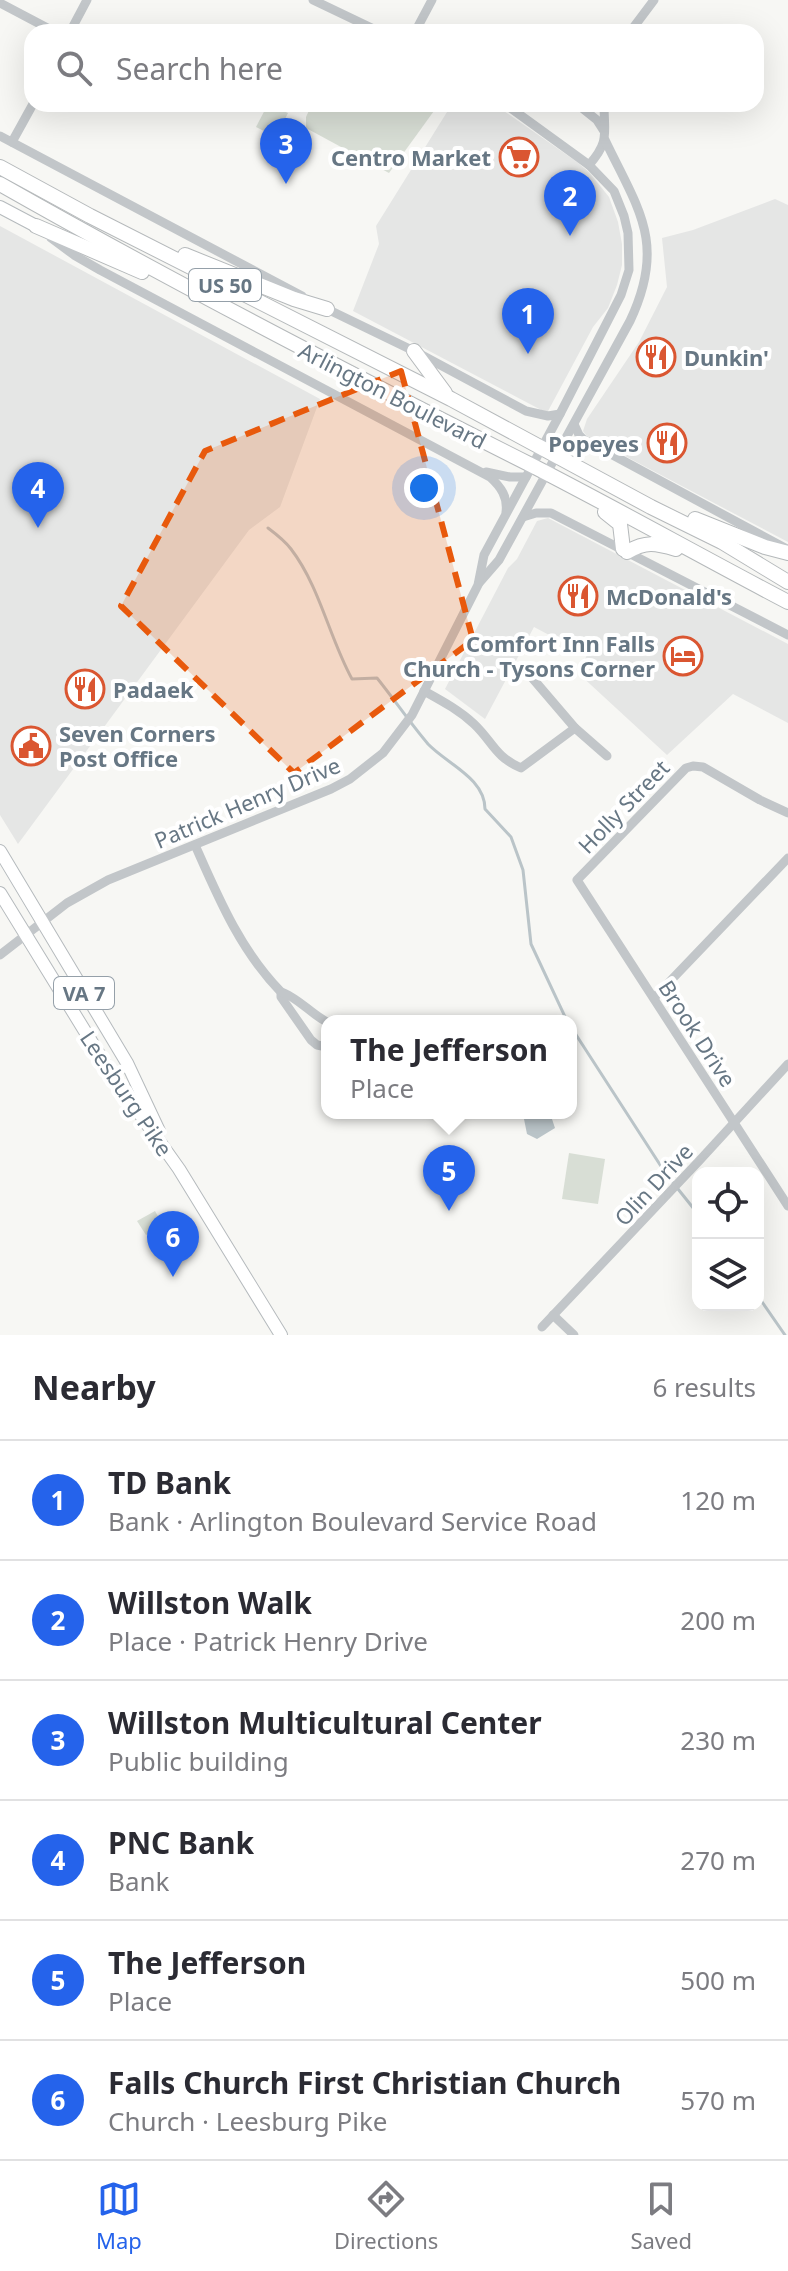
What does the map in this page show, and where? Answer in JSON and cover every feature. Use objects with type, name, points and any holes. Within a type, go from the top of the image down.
[{"type":"highway","name":"Arlington Boulevard","points":[[0,167],[90,216],[451,399],[722,542],[788,582]]},
{"type":"highway","name":"Arlington Boulevard","points":[[0,184],[529,471],[546,473],[788,602]]},
{"type":"highway","points":[[90,216],[281,294],[327,309]]},
{"type":"highway","points":[[36,226],[223,306]]},
{"type":"highway","points":[[414,351],[451,399]]},
{"type":"highway","points":[[576,489],[620,524],[625,550],[651,543],[707,560]]},
{"type":"highway","points":[[651,507],[690,517],[765,547],[788,551]]},
{"type":"main road","points":[[0,207],[36,226]]},
{"type":"main road","name":"Leesburg Pike","points":[[0,851],[127,1063],[179,1169]]},
{"type":"main road","name":"Leesburg Pike","points":[[0,893],[110,1072],[179,1169],[281,1335]]},
{"type":"street","points":[[313,0],[363,24]]},
{"type":"street","points":[[419,24],[432,0]]},
{"type":"street","points":[[636,24],[654,0]]},
{"type":"street","points":[[75,24],[88,2]]},
{"type":"street","points":[[0,3],[40,24]]},
{"type":"street","points":[[12,142],[29,112]]},
{"type":"street","name":"Patrick Henry Drive","points":[[478,585],[484,555],[621,295],[629,270],[629,243],[624,216],[614,191],[589,165],[524,112]]},
{"type":"street","name":"Patrick Henry Drive","points":[[0,955],[67,903],[108,880],[350,779],[383,753],[400,733],[478,585],[499,560],[639,302],[646,272],[647,243],[643,220],[597,120],[587,112]]},
{"type":"street","name":"Patrick Henry Drive","points":[[604,112],[604,136]]},
{"type":"street","points":[[0,136],[526,411],[548,416],[560,414]]},
{"type":"street","points":[[589,165],[602,150],[604,136]]},
{"type":"street","points":[[36,226],[74,255],[490,477],[507,503],[506,515]]},
{"type":"street","points":[[574,424],[583,439],[788,551]]},
{"type":"street","points":[[470,467],[510,477],[529,471]]},
{"type":"street","points":[[523,517],[551,513],[788,635]]},
{"type":"street","points":[[522,666],[575,728],[607,756]]},
{"type":"street","points":[[424,691],[460,712],[477,726],[500,756],[521,768],[575,728]]},
{"type":"street","name":"Holly Street","points":[[577,880],[686,768],[699,766],[788,813]]},
{"type":"street","points":[[195,845],[220,903],[247,951],[281,992],[321,1018]]},
{"type":"street","points":[[654,998],[788,858]]},
{"type":"street","name":"Brook Drive","points":[[577,880],[788,1206]]},
{"type":"street","points":[[281,992],[281,997],[311,1040],[321,1046]]},
{"type":"street","name":"Olin Drive","points":[[542,1327],[788,1064]]},
{"type":"street","points":[[553,1315],[574,1335]]},
{"type":"highlighted area","points":[[401,371],[473,640],[294,773],[121,606],[205,451]]},
{"type":"shaded area","points":[[264,112],[288,113],[276,137],[256,127]]},
{"type":"shaded area","points":[[308,112],[433,112],[389,173],[306,128]]},
{"type":"shaded area","points":[[447,112],[505,112],[589,172],[609,197],[618,222],[622,265],[608,308],[593,327],[547,413],[353,311],[379,244],[376,226]]},
{"type":"shaded area","points":[[285,135],[306,146],[295,164],[275,154]]},
{"type":"shaded area","points":[[775,199],[788,205],[788,542],[583,431],[587,419],[639,342],[667,287],[662,238],[693,230]]},
{"type":"shaded area","points":[[0,226],[320,399],[280,507],[249,530],[18,844],[0,815]]},
{"type":"shaded area","points":[[548,518],[788,644],[788,723],[733,694],[667,755],[578,673],[587,655],[534,627],[485,719],[445,689],[508,568],[517,559],[537,521]]},
{"type":"shaded area","points":[[524,1119],[552,1119],[555,1128],[537,1139],[527,1134]]},
{"type":"shaded area","points":[[569,1153],[605,1159],[598,1204],[562,1199]]},
{"type":"shaded area","points":[[155,1211],[163,1225],[146,1235],[137,1221]]},
{"type":"waterway","points":[[268,528],[291,549],[310,579],[352,679],[377,678],[428,744],[472,780],[479,789],[485,809],[511,837],[523,870],[531,944],[564,1015]]},
{"type":"waterway","points":[[577,1036],[666,1174],[692,1206]]},
{"type":"waterway","points":[[764,1305],[785,1335]]},
{"type":"place","name":"Centro Market","points":[[519,157]]},
{"type":"place","name":"Willston Multicultural Center","points":[[286,184]]},
{"type":"place","name":"Willston Walk","points":[[570,236]]},
{"type":"place","name":"TD Bank","points":[[528,354]]},
{"type":"place","name":"Dunkin'","points":[[656,357]]},
{"type":"place","name":"Popeyes","points":[[667,443]]},
{"type":"place","name":"PNC Bank","points":[[38,528]]},
{"type":"place","name":"McDonald's","points":[[578,596]]},
{"type":"place","name":"Comfort Inn Falls Church - Tysons Corner","points":[[683,656]]},
{"type":"place","name":"Padaek","points":[[85,689]]},
{"type":"place","name":"Seven Corners Post Office","points":[[31,746]]},
{"type":"place","name":"The Jefferson","points":[[449,1211]]},
{"type":"place","name":"Falls Church First Christian Church","points":[[173,1277]]}]
